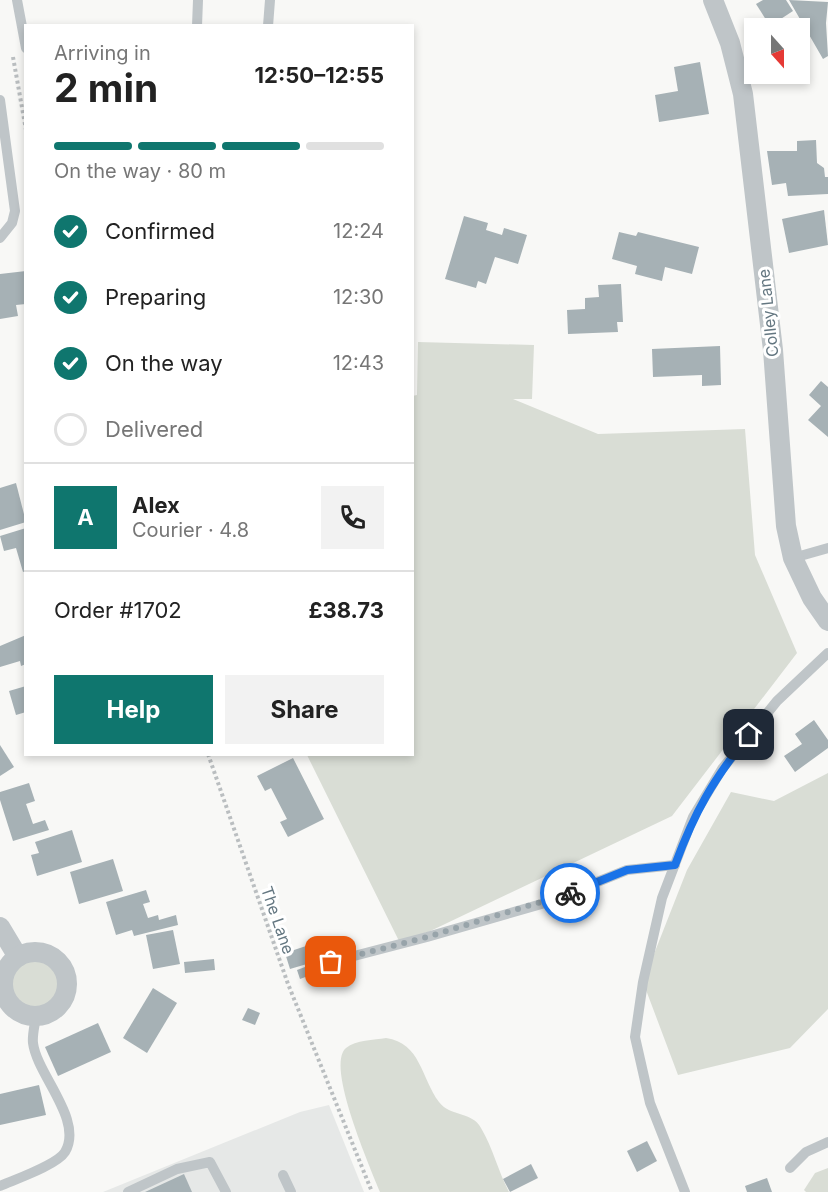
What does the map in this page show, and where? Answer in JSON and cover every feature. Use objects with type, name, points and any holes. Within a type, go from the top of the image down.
[{"type":"street","name":"Colley Lane","points":[[713,0],[730,43],[743,94],[773,350],[786,526],[793,558],[812,598],[828,621]]},
{"type":"street","points":[[0,927],[18,957]]},
{"type":"street","points":[[30,953],[51,956],[66,973],[68,984],[60,1004],[51,1011],[36,1016],[22,1013],[14,1008],[4,991],[6,971],[18,957],[30,953]]},
{"type":"lane","points":[[17,0],[24,37]]},
{"type":"lane","points":[[197,24],[198,0]]},
{"type":"lane","points":[[268,24],[270,0]]},
{"type":"lane","points":[[0,100],[15,211],[12,223],[0,238]]},
{"type":"lane","points":[[793,558],[828,548]]},
{"type":"lane","points":[[686,1192],[650,1103],[635,1037],[644,982],[663,898],[693,817],[722,769],[777,701],[828,653]]},
{"type":"lane","points":[[331,962],[545,903],[627,870],[675,865]]},
{"type":"lane","points":[[0,1186],[48,1164],[65,1153],[70,1137],[67,1121],[33,1043],[36,1016]]},
{"type":"lane","points":[[790,1168],[806,1152],[828,1142]]},
{"type":"lane","points":[[128,1192],[177,1169],[210,1162],[226,1192]]},
{"type":"lane","points":[[284,1175],[291,1192]]},
{"type":"path","points":[[13,51],[24,118]]},
{"type":"path","name":"The Lane","points":[[209,756],[288,984],[372,1192]]},
{"type":"shaded area","points":[[418,342],[534,345],[532,399],[513,399],[598,434],[745,429],[755,555],[797,653],[672,816],[401,945],[307,756],[414,756],[414,396],[417,395]]},
{"type":"shaded area","points":[[828,773],[828,1009],[790,1048],[678,1075],[643,982],[687,870],[731,792],[774,801]]},
{"type":"shaded area","points":[[35,961],[51,968],[58,984],[51,1000],[35,1007],[19,1000],[12,984],[19,968]]},
{"type":"shaded area","points":[[386,1038],[398,1041],[413,1054],[433,1093],[444,1107],[467,1116],[481,1128],[509,1192],[380,1192],[345,1095],[341,1058],[350,1045]]},
{"type":"shaded area","points":[[329,1105],[364,1192],[103,1192],[300,1112]]},
{"type":"shaded area","points":[[828,1168],[828,1192],[806,1192],[804,1190],[815,1173]]},
{"type":"building","points":[[763,0],[786,0],[793,11],[782,18],[765,18],[756,4]]},
{"type":"building","points":[[789,0],[828,2],[826,23],[828,56],[823,59],[810,36],[810,18],[799,18]]},
{"type":"building","points":[[700,62],[709,114],[659,122],[655,95],[678,91],[674,67]]},
{"type":"building","points":[[816,140],[817,163],[824,168],[825,177],[828,177],[828,194],[788,196],[786,183],[772,185],[767,151],[797,151],[797,141]]},
{"type":"building","points":[[824,210],[828,245],[789,253],[782,219]]},
{"type":"building","points":[[464,216],[488,223],[486,230],[502,235],[504,228],[527,235],[518,264],[495,257],[486,284],[478,281],[476,288],[445,279]]},
{"type":"building","points":[[619,232],[636,236],[638,232],[699,247],[692,274],[665,267],[662,281],[635,274],[637,266],[612,259]]},
{"type":"building","points":[[24,271],[24,304],[16,305],[18,316],[0,319],[0,274]]},
{"type":"building","points":[[621,284],[623,322],[617,322],[618,332],[568,334],[567,310],[585,309],[585,298],[599,297],[598,285]]},
{"type":"building","points":[[720,346],[721,385],[702,386],[702,375],[653,377],[652,349]]},
{"type":"building","points":[[821,381],[828,387],[828,437],[808,420],[821,406],[809,395]]},
{"type":"building","points":[[16,483],[24,523],[0,530],[0,488]]},
{"type":"building","points":[[24,529],[24,572],[16,548],[4,551],[0,536]]},
{"type":"building","points":[[24,636],[24,665],[21,666],[20,661],[0,667],[0,646]]},
{"type":"building","points":[[24,687],[24,713],[16,715],[9,691]]},
{"type":"building","points":[[814,720],[828,740],[828,748],[795,772],[784,756],[802,744],[795,734]]},
{"type":"building","points":[[0,745],[14,767],[0,776]]},
{"type":"building","points":[[293,758],[324,819],[288,837],[280,822],[287,819],[271,788],[265,791],[257,776]]},
{"type":"building","points":[[29,783],[35,801],[26,804],[33,824],[45,820],[49,830],[13,841],[0,800],[0,792]]},
{"type":"building","points":[[72,830],[82,862],[37,876],[31,855],[39,853],[35,842]]},
{"type":"building","points":[[113,859],[123,891],[79,904],[70,872]]},
{"type":"building","points":[[146,890],[150,902],[143,904],[148,918],[158,915],[159,920],[176,915],[178,925],[134,936],[132,930],[116,935],[106,902]]},
{"type":"building","points":[[173,930],[180,964],[153,969],[146,935]]},
{"type":"building","points":[[312,944],[317,961],[290,969],[285,953]]},
{"type":"building","points":[[214,959],[215,970],[185,973],[184,962]]},
{"type":"building","points":[[313,964],[316,973],[300,979],[297,970]]},
{"type":"building","points":[[153,988],[177,1003],[147,1053],[123,1038]]},
{"type":"building","points":[[248,1008],[260,1013],[255,1025],[242,1020]]},
{"type":"building","points":[[98,1023],[111,1052],[58,1076],[45,1047]]},
{"type":"building","points":[[39,1085],[46,1115],[0,1125],[0,1094]]},
{"type":"building","points":[[647,1141],[657,1161],[637,1172],[627,1151]]},
{"type":"building","points":[[531,1164],[538,1178],[510,1192],[503,1179]]},
{"type":"building","points":[[184,1174],[192,1192],[145,1192]]},
{"type":"building","points":[[767,1178],[772,1192],[747,1192],[745,1186]]},
{"type":"way so far","points":[[331,962],[545,903],[570,893]]},
{"type":"route","points":[[570,893],[627,870],[675,865],[693,817],[722,769],[749,735]]}]
